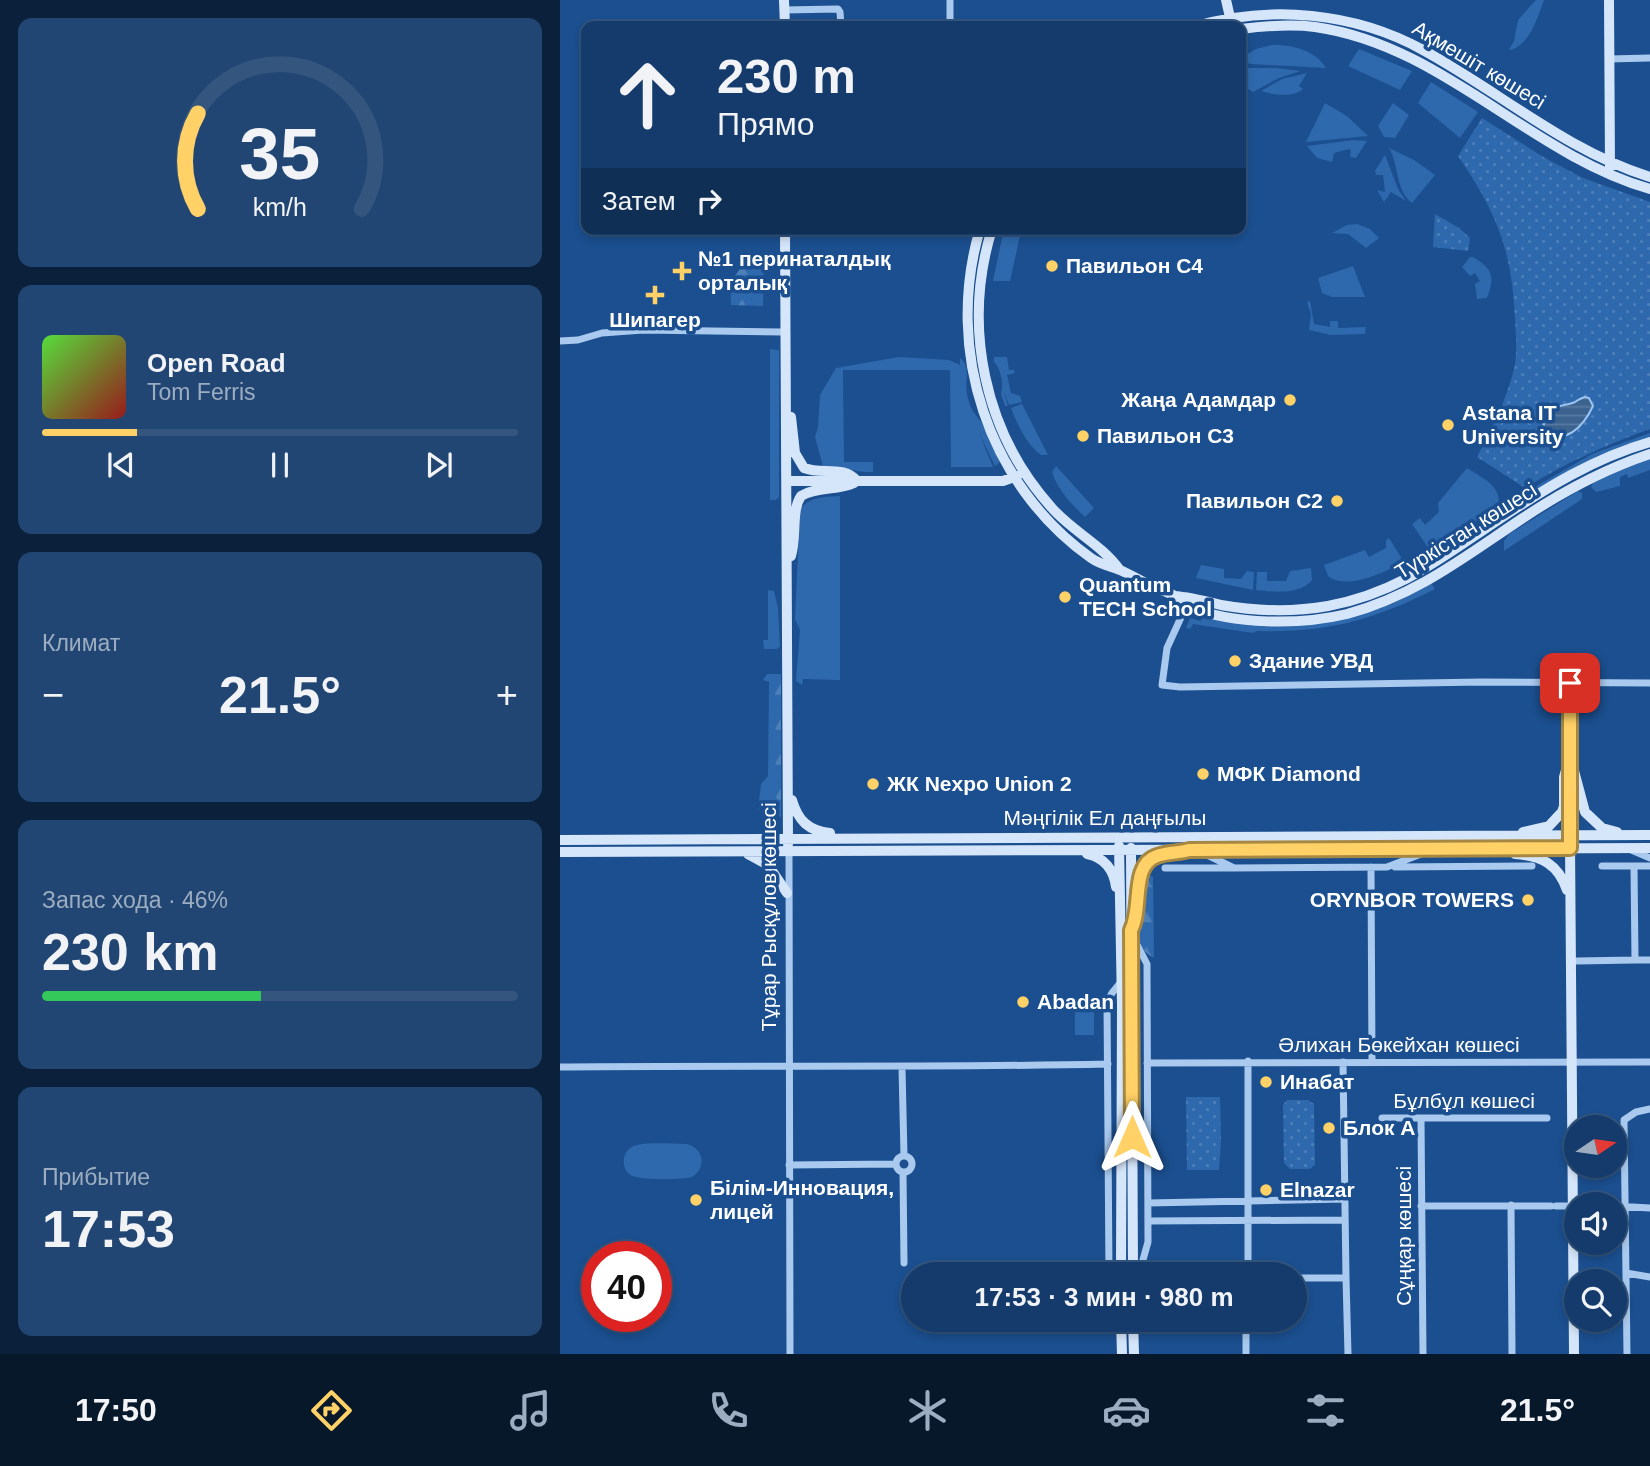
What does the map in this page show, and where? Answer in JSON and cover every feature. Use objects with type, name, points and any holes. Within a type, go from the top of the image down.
[{"type":"street","points":[[950,0],[950,21]]},
{"type":"street","points":[[1226,0],[1231,21]]},
{"type":"street","points":[[1609,0],[1610,174]]},
{"type":"street","points":[[784,5],[838,9],[841,21]]},
{"type":"street","name":"Ақмешіт көшесі","points":[[1237,21],[1282,14],[1309,15],[1348,22],[1393,36],[1423,50],[1558,136],[1610,163],[1650,177]]},
{"type":"street","name":"Ақмешіт көшесі","points":[[1246,29],[1307,26],[1385,46],[1428,67],[1570,156],[1650,188]]},
{"type":"street","points":[[1609,58],[1650,58]]},
{"type":"street","name":"Тұрар Рысқұлов көшесі","points":[[784,235],[785,470],[788,481]]},
{"type":"street","name":"Тұрар Рысқұлов көшесі","points":[[784,235],[788,481],[790,1354]]},
{"type":"street","name":"Түркістан көшесі","points":[[978,235],[971,269],[968,320],[970,357],[981,408],[997,449],[1014,478],[1057,530],[1104,566],[1119,569],[1174,596],[1233,617],[1280,621],[1318,619],[1360,610],[1399,596],[1436,577],[1556,498],[1598,474],[1650,454]]},
{"type":"street","name":"Түркістан көшесі","points":[[991,235],[983,267],[979,324],[981,358],[992,405],[1006,440],[1024,472],[1061,518],[1110,556],[1119,569]]},
{"type":"street","points":[[560,341],[578,340],[602,332],[643,330],[783,332]]},
{"type":"street","points":[[787,406],[794,430],[795,453],[801,465],[814,471],[848,473],[857,481]]},
{"type":"street","name":"Түркістан көшесі","points":[[1189,601],[1286,609],[1326,606],[1371,594],[1408,579],[1435,564],[1571,474],[1612,455],[1650,442]]},
{"type":"street","points":[[788,481],[1003,481],[1024,472]]},
{"type":"street","points":[[787,566],[795,543],[795,508],[801,496],[810,491],[838,489],[857,481]]},
{"type":"street","points":[[1189,601],[1167,648],[1162,685],[1180,687],[1650,682]]},
{"type":"street","points":[[1570,683],[1574,1192]]},
{"type":"street","points":[[1570,756],[1587,816],[1602,828],[1629,835]]},
{"type":"street","points":[[1512,836],[1543,829],[1558,818],[1564,806],[1564,777],[1570,756]]},
{"type":"street","points":[[788,784],[800,819],[812,829],[823,833],[883,838]]},
{"type":"street","name":"Мәңгілік Ел даңғылы","points":[[560,840],[1650,835]]},
{"type":"street","points":[[1119,838],[1122,982],[1121,1262]]},
{"type":"street","points":[[1130,838],[1131,1262]]},
{"type":"street","points":[[1469,848],[1530,855],[1549,862],[1563,880],[1570,900]]},
{"type":"street","points":[[1625,848],[1650,858]]},
{"type":"street","name":"Мәңгілік Ел даңғылы","points":[[560,852],[1650,848]]},
{"type":"street","points":[[1427,867],[1421,863],[1421,858],[1437,849]]},
{"type":"street","points":[[1387,867],[1437,849]]},
{"type":"street","points":[[1055,850],[1090,855],[1105,862],[1115,879],[1121,901]]},
{"type":"street","points":[[1142,1262],[1148,1242],[1147,964],[1131,930],[1137,916],[1139,878],[1147,862],[1157,855],[1192,850],[1234,868]]},
{"type":"street","points":[[744,852],[768,865],[787,893]]},
{"type":"street","points":[[1166,868],[1532,866]]},
{"type":"street","points":[[1602,866],[1650,866]]},
{"type":"street","points":[[1634,866],[1634,960]]},
{"type":"street","points":[[1371,867],[1372,1062]]},
{"type":"street","points":[[1577,961],[1650,960]]},
{"type":"street","points":[[1109,1262],[1107,1002],[1122,982]]},
{"type":"street","points":[[1122,1035],[1128,1060],[1129,1141],[1132,1137]]},
{"type":"street","points":[[1248,1061],[1248,1262]]},
{"type":"street","points":[[1343,1062],[1348,1354]]},
{"type":"street","name":"Әлихан Бөкейхан көшесі","points":[[1147,1063],[1650,1062]]},
{"type":"street","points":[[560,1067],[788,1065],[902,1068],[1108,1064]]},
{"type":"street","points":[[902,1068],[904,1156]]},
{"type":"street","points":[[1625,1192],[1624,1121],[1636,1112],[1650,1109]]},
{"type":"street","name":"Бұлбұл көшесі","points":[[1382,1118],[1546,1118]]},
{"type":"street","name":"Сұңқар көшесі","points":[[1421,1118],[1423,1354]]},
{"type":"street","points":[[904,1156],[910,1158],[912,1165],[910,1170],[903,1172],[897,1169],[896,1164],[899,1157],[904,1156]]},
{"type":"street","points":[[789,1165],[896,1164]]},
{"type":"street","points":[[1121,1178],[1123,1167],[1127,1166],[1131,1262]]},
{"type":"street","points":[[903,1172],[904,1262]]},
{"type":"street","points":[[1148,1203],[1344,1199]]},
{"type":"street","points":[[1511,1205],[1511,1354]]},
{"type":"street","points":[[1421,1206],[1564,1206]]},
{"type":"street","points":[[1627,1206],[1650,1208]]},
{"type":"street","points":[[1148,1220],[1345,1220]]},
{"type":"street","points":[[1574,1255],[1574,1354]]},
{"type":"street","points":[[1627,1273],[1650,1277]]},
{"type":"street","points":[[1307,1278],[1346,1278]]},
{"type":"street","points":[[1133,1332],[1135,1354]]},
{"type":"street","points":[[1246,1332],[1246,1354]]},
{"type":"street","points":[[1627,1332],[1627,1354]]},
{"type":"street","points":[[1121,1334],[1122,1354]]},
{"type":"green space","points":[[1536,0],[1544,0],[1532,30],[1522,43],[1509,50],[1514,41],[1518,20]]},
{"type":"green space","points":[[1272,45],[1303,50],[1316,57],[1326,68],[1250,64],[1246,61],[1246,55]]},
{"type":"green space","points":[[1359,49],[1412,71],[1400,90],[1348,66]]},
{"type":"green space","points":[[1248,68],[1301,71],[1279,78],[1253,92],[1247,88]]},
{"type":"green space","points":[[1307,73],[1299,86],[1303,89],[1294,94],[1261,91],[1282,79]]},
{"type":"green space","points":[[1431,82],[1478,112],[1460,138],[1418,103]]},
{"type":"green space","points":[[1325,103],[1347,116],[1368,136],[1306,142]]},
{"type":"green space","points":[[1393,103],[1409,115],[1395,138],[1384,137],[1378,126]]},
{"type":"green space","points":[[1482,118],[1545,158],[1583,178],[1650,202],[1650,429],[1586,455],[1525,488],[1477,457],[1506,395],[1515,367],[1516,346],[1513,295],[1506,252],[1483,196],[1458,156]]},
{"type":"green space","points":[[1367,141],[1356,158],[1350,157],[1349,149],[1334,153],[1332,162],[1317,158],[1307,146]]},
{"type":"green space","points":[[1389,148],[1414,160],[1435,175],[1412,203],[1400,184]]},
{"type":"green space","points":[[1385,155],[1398,189],[1406,201],[1391,192],[1384,202],[1377,190],[1385,192],[1383,175],[1376,175],[1375,171]]},
{"type":"green space","points":[[1435,214],[1470,238],[1468,251],[1433,247]]},
{"type":"green space","points":[[1357,224],[1370,229],[1379,238],[1366,248],[1348,234],[1332,233],[1347,225]]},
{"type":"green space","points":[[1003,235],[1020,236],[1010,281],[993,281]]},
{"type":"green space","points":[[1470,257],[1485,266],[1490,274],[1491,284],[1487,298],[1477,299],[1475,284],[1480,281],[1475,273],[1470,276],[1462,267]]},
{"type":"green space","points":[[746,260],[761,260],[764,263],[763,306],[731,305],[730,283]]},
{"type":"green space","points":[[1353,266],[1365,297],[1332,297],[1322,293],[1318,278]]},
{"type":"green space","points":[[1310,301],[1314,324],[1330,327],[1330,321],[1338,321],[1338,328],[1366,327],[1365,334],[1331,335],[1309,330],[1311,314],[1307,302]]},
{"type":"green space","points":[[770,349],[779,350],[779,497],[776,500],[770,500]]},
{"type":"green space","points":[[899,357],[949,360],[960,365],[960,358],[964,362],[967,370],[968,400],[1000,462],[995,466],[979,433],[993,467],[951,467],[950,370],[843,370],[844,462],[873,462],[873,472],[823,466],[815,437],[820,395],[836,368]]},
{"type":"green space","points":[[994,357],[1007,357],[1009,370],[1014,370],[1015,373],[1007,375],[1011,393],[1020,396],[1022,402],[1009,405],[1004,391],[1008,406],[1005,406],[1001,394],[1001,377]]},
{"type":"green space","points":[[1022,404],[1048,455],[1041,455],[1036,451],[1019,427],[1011,408]]},
{"type":"green space","points":[[1650,433],[1650,437],[1620,447],[1538,489],[1528,491],[1592,454]]},
{"type":"green space","points":[[1650,459],[1650,470],[1628,478],[1627,474],[1620,477],[1620,486],[1596,492],[1591,487],[1596,479]]},
{"type":"green space","points":[[1056,466],[1094,508],[1085,517],[1057,485],[1052,472]]},
{"type":"green space","points":[[1467,468],[1495,489],[1498,495],[1496,508],[1431,552],[1412,524],[1420,518],[1425,525],[1439,512],[1438,503]]},
{"type":"green space","points":[[1578,491],[1582,493],[1582,499],[1504,551],[1504,541],[1509,534]]},
{"type":"green space","points":[[840,496],[840,680],[803,679],[802,685],[796,681],[800,630],[795,619],[800,510],[813,500]]},
{"type":"green space","points":[[1389,538],[1404,562],[1377,575],[1355,581],[1345,582],[1328,576],[1324,565],[1365,550],[1369,557],[1386,548],[1386,540]]},
{"type":"green space","points":[[1201,565],[1224,569],[1224,578],[1241,579],[1247,571],[1254,572],[1253,590],[1196,578]]},
{"type":"green space","points":[[1311,568],[1312,580],[1301,588],[1286,591],[1256,590],[1257,572],[1267,572],[1267,581],[1286,581],[1290,571]]},
{"type":"green space","points":[[1432,584],[1435,589],[1413,600],[1370,616],[1328,627],[1253,633],[1193,624],[1190,629],[1186,628],[1190,618],[1201,621],[1203,615],[1242,623],[1349,618],[1392,604]]},
{"type":"green space","points":[[768,590],[774,591],[778,608],[780,646],[777,649],[764,649],[763,640],[768,640]]},
{"type":"green space","points":[[767,674],[781,674],[781,818],[773,809],[758,809],[761,784],[768,776],[769,682],[763,680]]},
{"type":"green space","points":[[781,674],[781,802],[776,798],[775,679]]},
{"type":"green space","points":[[1144,871],[1153,877],[1154,958],[1146,953],[1139,942]]},
{"type":"green space","points":[[1075,998],[1094,998],[1094,1035],[1075,1035]]},
{"type":"green space","points":[[1186,1097],[1220,1097],[1219,1170],[1187,1170]]},
{"type":"green space","points":[[1287,1100],[1308,1100],[1314,1104],[1315,1165],[1310,1169],[1290,1169],[1284,1163],[1283,1105]]},
{"type":"green space","points":[[655,1143],[687,1144],[697,1150],[702,1159],[700,1168],[692,1177],[641,1178],[630,1175],[624,1166],[625,1156],[631,1147]]},
{"type":"shaded area","points":[[1585,397],[1589,398],[1593,406],[1573,432],[1554,436],[1548,432],[1544,426],[1544,418],[1549,411]]},
{"type":"place","name":"Павильон С4","points":[[1052,266]]},
{"type":"place","name":"№1 перинаталдық орталық","points":[[682,271]]},
{"type":"place","name":"Шипагер","points":[[655,295]]},
{"type":"place","name":"Жаңа Адамдар","points":[[1290,400]]},
{"type":"place","name":"Astana IT University","points":[[1448,425]]},
{"type":"place","name":"Павильон С3","points":[[1083,436]]},
{"type":"place","name":"Павильон С2","points":[[1337,501]]},
{"type":"place","name":"Quantum TECH School","points":[[1065,597]]},
{"type":"place","name":"Здание УВД","points":[[1235,661]]},
{"type":"place","name":"МФК Diamond","points":[[1203,774]]},
{"type":"place","name":"ЖК Nexpo Union 2","points":[[873,784]]},
{"type":"place","name":"ORYNBOR TOWERS","points":[[1528,900]]},
{"type":"place","name":"Abadan","points":[[1023,1002]]},
{"type":"place","name":"Инабат","points":[[1266,1082]]},
{"type":"place","name":"Блок А","points":[[1329,1128]]},
{"type":"place","name":"Elnazar","points":[[1266,1190]]},
{"type":"place","name":"Білім-Инновация, лицей","points":[[696,1200]]},
{"type":"route","points":[[1132,1137],[1131,930],[1137,916],[1139,878],[1147,862],[1157,855],[1189,850],[1570,848],[1570,683]]}]
